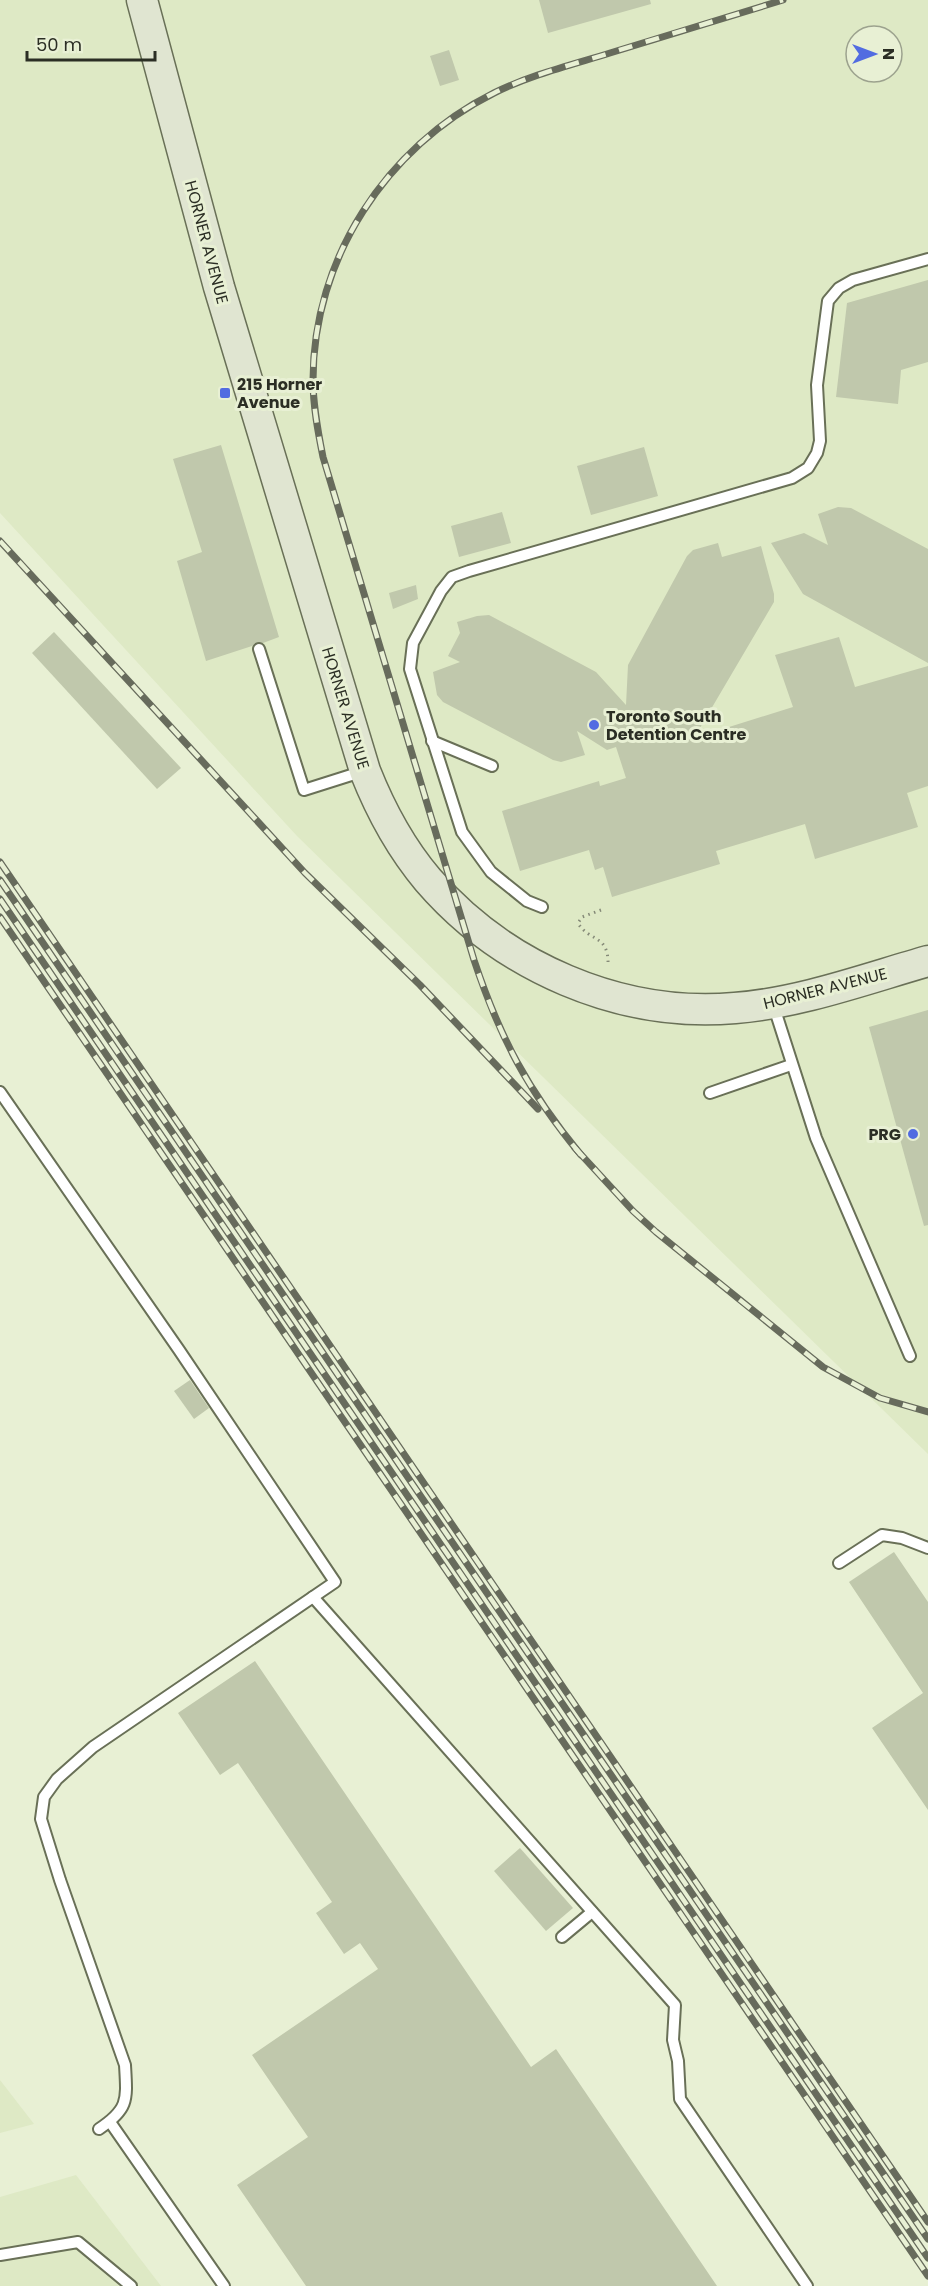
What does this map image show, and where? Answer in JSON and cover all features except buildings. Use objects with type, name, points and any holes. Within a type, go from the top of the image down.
[{"type":"main road","name":"HORNER AVENUE","points":[[142,0],[219,287],[364,771],[384,813],[404,847],[428,880],[486,935],[545,971],[584,987],[624,999],[666,1007],[703,1009],[773,1004],[928,961]]},
{"type":"lane","points":[[542,907],[527,901],[491,872],[462,832],[432,741],[410,669],[413,643],[441,591],[452,577],[792,478],[808,468],[817,453],[820,441],[817,386],[828,301],[839,288],[853,280],[928,259]]},
{"type":"lane","points":[[259,649],[304,790],[364,771]]},
{"type":"lane","points":[[432,741],[492,766]]},
{"type":"lane","points":[[773,1004],[816,1138],[910,1356]]},
{"type":"lane","points":[[710,1093],[791,1065]]},
{"type":"lane","points":[[0,1092],[179,1350],[335,1582],[93,1747],[63,1772],[44,1797],[41,1819],[125,2066],[126,2093],[122,2110],[117,2117],[99,2129]]},
{"type":"lane","points":[[839,1563],[882,1535],[902,1538],[928,1548]]},
{"type":"lane","points":[[313,1597],[675,2005],[673,2040],[678,2061],[680,2099],[807,2286]]},
{"type":"lane","points":[[562,1937],[592,1912]]},
{"type":"lane","points":[[110,2122],[224,2286]]},
{"type":"lane","points":[[0,2255],[78,2242],[131,2286]]},
{"type":"path","points":[[600,910],[582,917],[578,923],[583,931],[599,939],[606,947],[608,965]]},
{"type":"shaded area","points":[[0,0],[928,0],[928,1454],[297,836],[0,513]]},
{"type":"shaded area","points":[[0,2080],[34,2124],[0,2133]]},
{"type":"shaded area","points":[[76,2175],[161,2286],[0,2286],[0,2197]]},
{"type":"railway","points":[[581,1155],[562,1131],[517,1063],[494,1014],[474,960],[323,457],[313,390],[316,335],[326,292],[342,250],[363,211],[389,176],[420,144],[455,116],[494,93],[536,76],[783,0]]},
{"type":"railway","points":[[0,541],[305,873],[420,985],[538,1109]]},
{"type":"railway","points":[[0,862],[928,2222]]},
{"type":"railway","points":[[0,880],[928,2239]]},
{"type":"railway","points":[[0,899],[928,2258]]},
{"type":"railway","points":[[0,917],[928,2276]]},
{"type":"railway","points":[[575,1148],[633,1211],[656,1232],[823,1367],[880,1398],[928,1412]]},
{"type":"place","name":"215 Horner Avenue","points":[[225,393]]},
{"type":"place","name":"Toronto South Detention Centre","points":[[594,725]]},
{"type":"place","name":"PRG","points":[[913,1134]]}]
